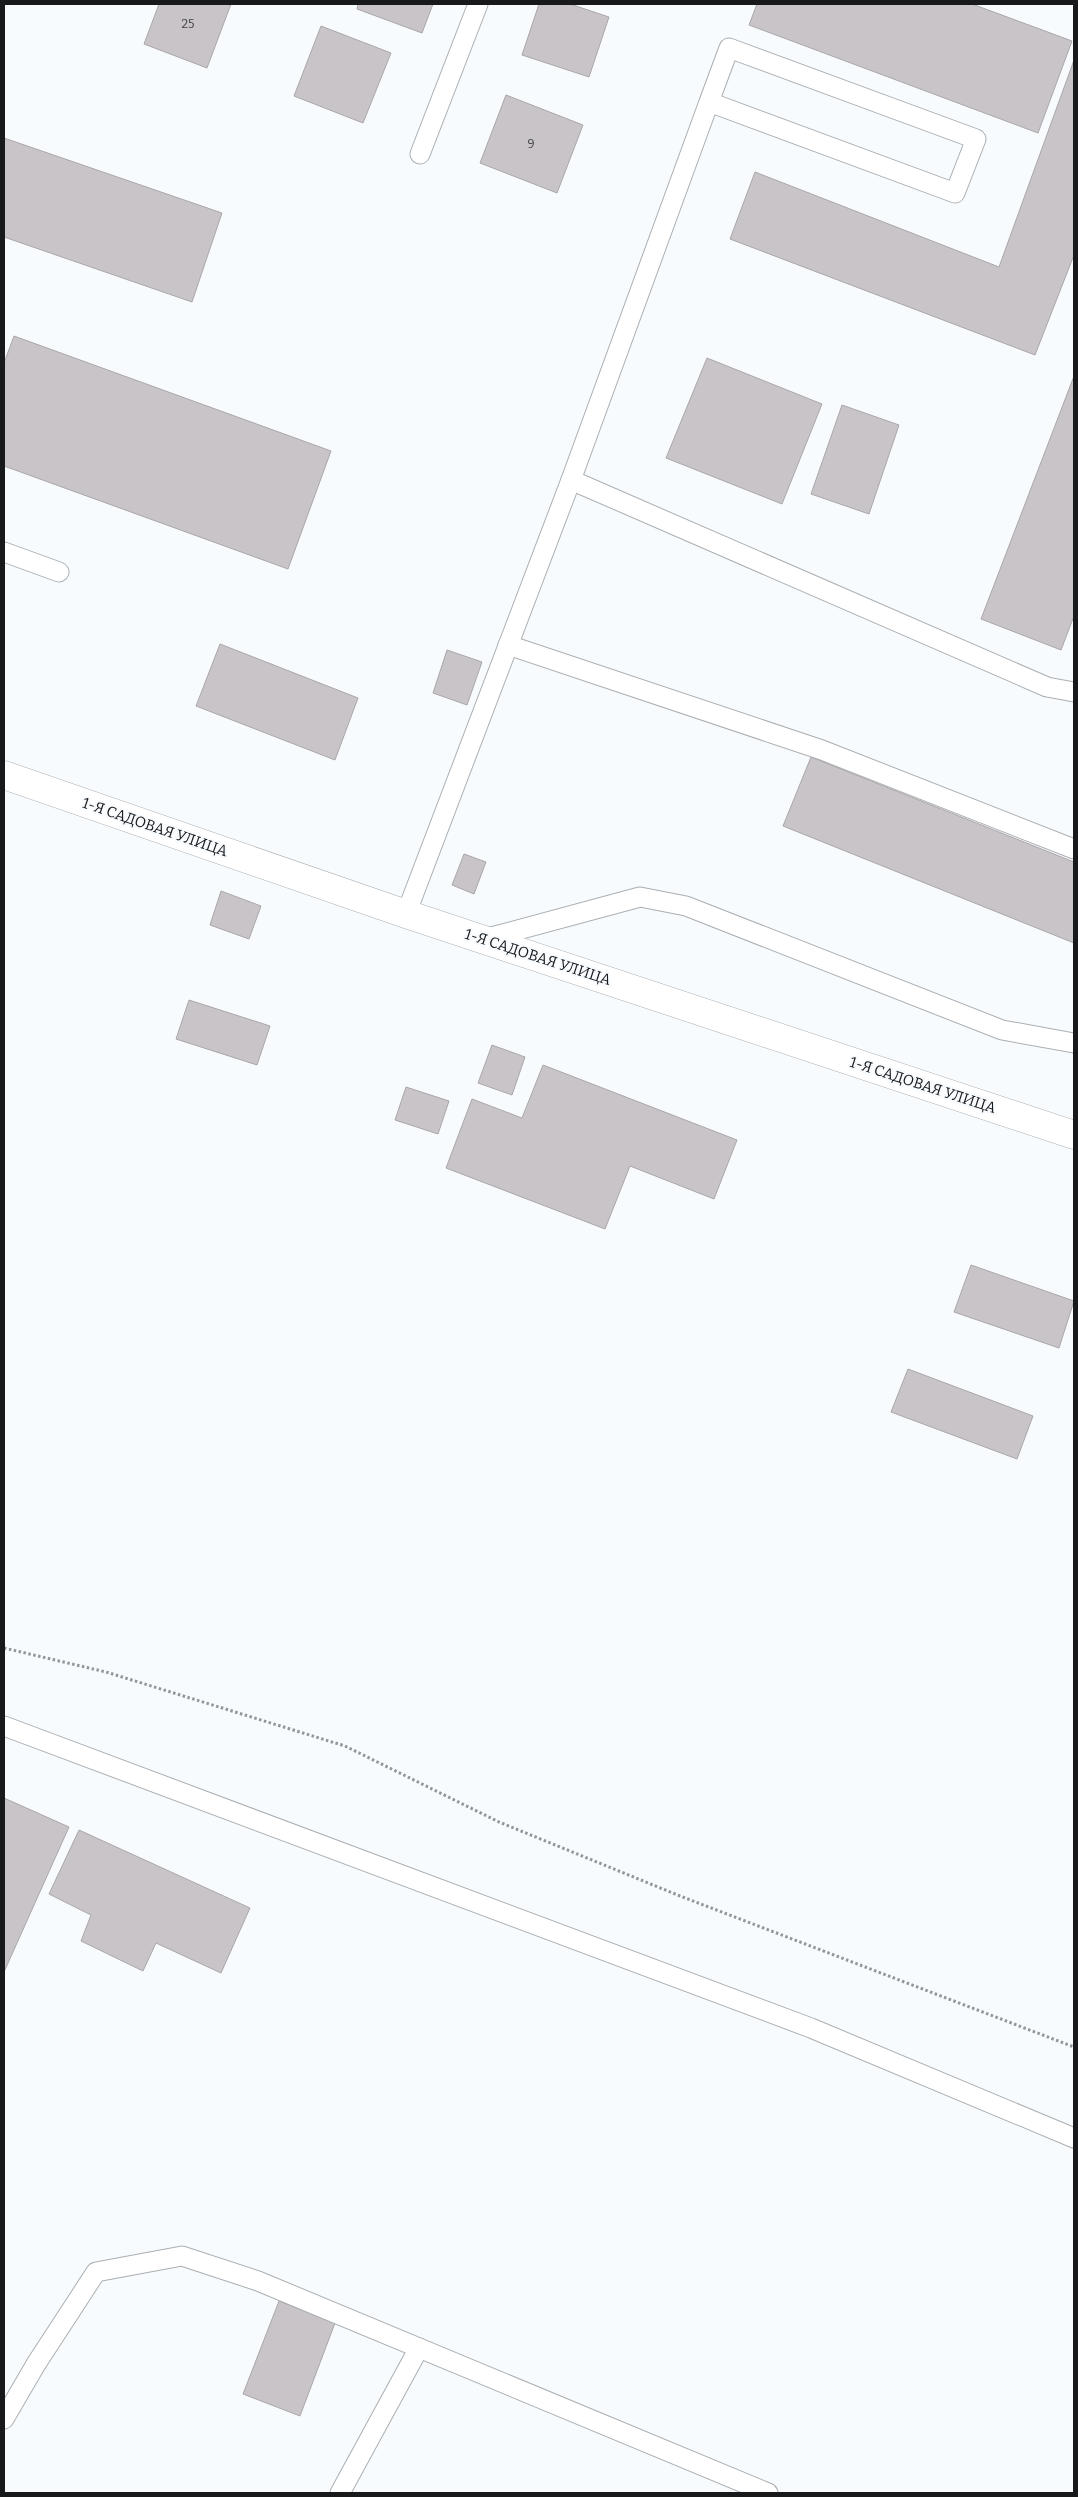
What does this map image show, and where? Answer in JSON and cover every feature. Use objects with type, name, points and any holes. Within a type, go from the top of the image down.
[{"type":"street","name":"1-Я САДОВАЯ УЛИЦА","points":[[4,775],[406,914],[1074,1135]]},
{"type":"lane","points":[[420,154],[478,4]]},
{"type":"lane","points":[[406,914],[571,480],[709,102],[729,48],[976,139],[955,193],[709,102]]},
{"type":"lane","points":[[571,480],[1038,683],[1074,692]]},
{"type":"lane","points":[[4,552],[59,572]]},
{"type":"lane","points":[[508,645],[822,750],[1074,849]]},
{"type":"lane","points":[[484,939],[640,897],[686,906],[1002,1030],[1074,1043]]},
{"type":"lane","points":[[4,1726],[811,2028],[1074,2138]]},
{"type":"lane","points":[[4,2420],[36,2364],[96,2272],[182,2256],[258,2281],[768,2493]]},
{"type":"lane","points":[[340,2493],[419,2348]]},
{"type":"path","points":[[4,1648],[106,1672],[345,1746],[499,1822],[680,1896],[1074,2047]]},
{"type":"building","points":[[159,4],[231,4],[207,68],[144,44]]},
{"type":"building","points":[[358,4],[433,4],[422,33],[357,9]]},
{"type":"building","points":[[539,4],[570,4],[609,17],[589,77],[522,55]]},
{"type":"building","points":[[757,4],[972,4],[1072,41],[1038,133],[749,25]]},
{"type":"building","points":[[321,26],[391,53],[363,123],[294,96]]},
{"type":"building","points":[[1074,60],[1074,255],[1035,355],[730,239],[755,172],[999,267]]},
{"type":"building","points":[[506,95],[583,125],[557,193],[480,163]]},
{"type":"building","points":[[4,138],[222,213],[192,302],[4,237]]},
{"type":"building","points":[[14,336],[331,451],[288,569],[4,466],[4,363]]},
{"type":"building","points":[[707,358],[822,404],[782,504],[666,458]]},
{"type":"building","points":[[1074,376],[1074,616],[1061,650],[981,619]]},
{"type":"building","points":[[842,405],[899,425],[869,514],[811,494]]},
{"type":"building","points":[[220,644],[358,698],[335,760],[196,706]]},
{"type":"building","points":[[447,650],[482,662],[467,705],[433,693]]},
{"type":"building","points":[[811,757],[1074,862],[1074,943],[783,826]]},
{"type":"building","points":[[464,854],[486,862],[474,894],[452,885]]},
{"type":"building","points":[[221,891],[261,906],[249,939],[210,925]]},
{"type":"building","points":[[189,1000],[270,1026],[257,1065],[176,1039]]},
{"type":"building","points":[[492,1045],[525,1057],[512,1095],[478,1083]]},
{"type":"building","points":[[543,1065],[737,1140],[714,1199],[630,1166],[605,1229],[446,1168],[472,1099],[522,1118]]},
{"type":"building","points":[[406,1087],[449,1101],[438,1134],[395,1120]]},
{"type":"building","points":[[971,1265],[1074,1301],[1059,1348],[954,1312]]},
{"type":"building","points":[[908,1369],[1033,1416],[1017,1459],[891,1412]]},
{"type":"building","points":[[4,1798],[69,1827],[4,1972]]},
{"type":"building","points":[[79,1830],[250,1908],[221,1973],[156,1943],[143,1971],[81,1941],[91,1915],[49,1894]]},
{"type":"building","points":[[279,2301],[335,2323],[300,2416],[243,2394]]}]
